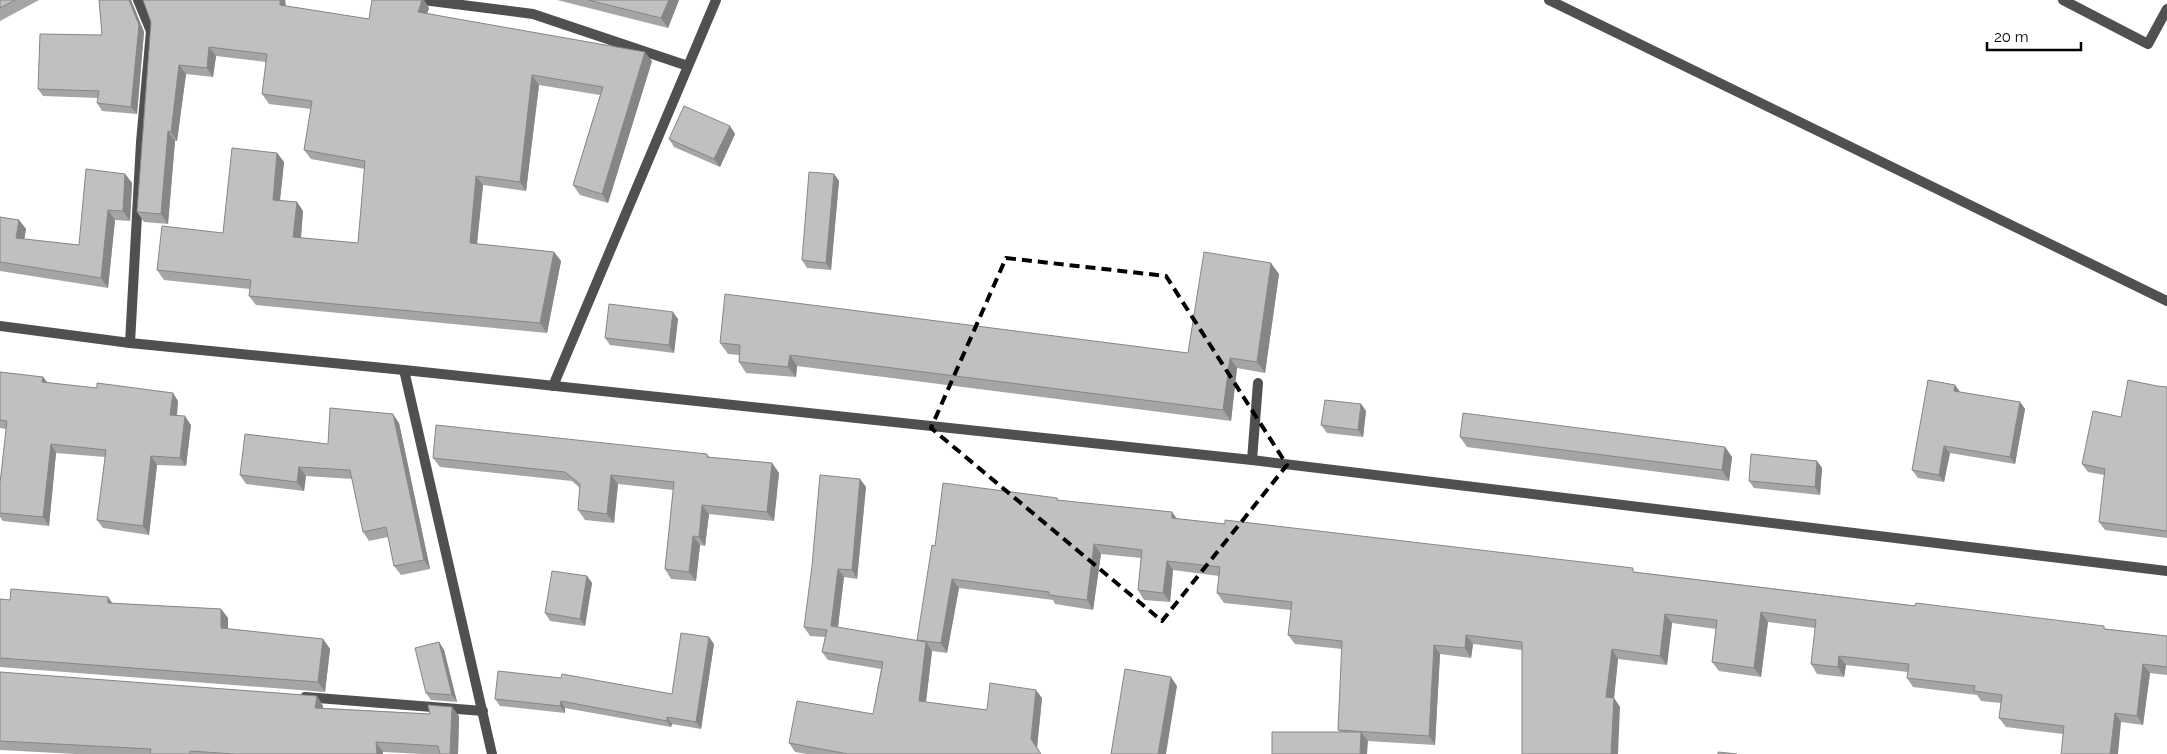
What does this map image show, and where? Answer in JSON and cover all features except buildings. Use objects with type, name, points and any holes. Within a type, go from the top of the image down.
[{"type":"street","points":[[130,343],[141,142],[151,31],[138,0]]},
{"type":"street","points":[[423,0],[533,14],[688,66]]},
{"type":"street","points":[[553,386],[716,0]]},
{"type":"street","points":[[1550,0],[2167,301]]},
{"type":"street","points":[[2063,0],[2148,44],[2167,9]]},
{"type":"street","points":[[0,326],[130,343],[404,370],[1252,460],[2167,571]]},
{"type":"street","points":[[404,370],[492,754]]},
{"type":"street","points":[[1252,460],[1258,383]]},
{"type":"street","points":[[296,697],[483,711]]},
{"type":"highlighted area","points":[[1006,258],[1166,276],[1287,465],[1162,621],[931,428]]}]
